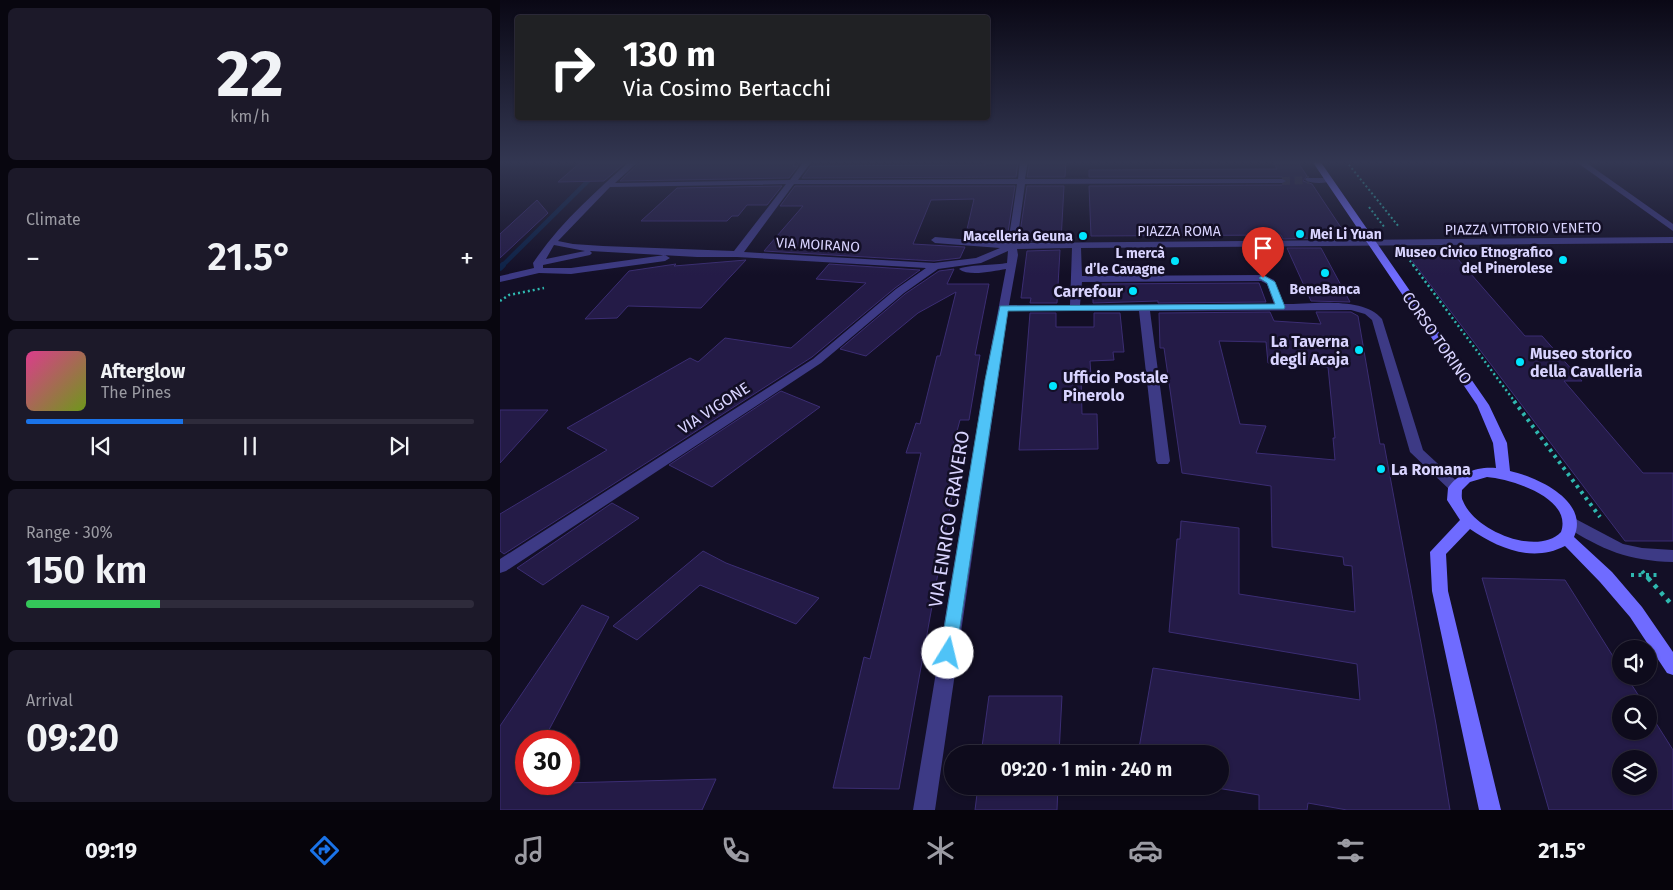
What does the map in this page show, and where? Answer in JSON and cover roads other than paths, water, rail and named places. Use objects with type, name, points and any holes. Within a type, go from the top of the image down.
[{"type":"main road","name":"CORSO TORINO","points":[[1343,199],[1483,405],[1500,444],[1503,474]]},
{"type":"main road","points":[[1568,530],[1556,546],[1540,549],[1522,548],[1502,542],[1483,533],[1468,522],[1458,510],[1454,498],[1456,487],[1462,479],[1473,474],[1487,472],[1522,478],[1539,486],[1554,497],[1565,510],[1568,530],[1636,612],[1673,667]]},
{"type":"main road","points":[[1468,522],[1438,552],[1440,591],[1490,810]]},
{"type":"street","points":[[538,267],[552,242],[594,199]]},
{"type":"street","points":[[737,254],[779,199]]},
{"type":"street","name":"VIA ENRICO CRAVERO","points":[[924,810],[990,380],[1014,255],[1012,246],[1019,199]]},
{"type":"street","points":[[1632,199],[1673,228]]},
{"type":"street","name":"PIAZZA ROMA","points":[[935,240],[1012,246],[1373,244]]},
{"type":"street","name":"PIAZZA VITTORIO VENETO","points":[[1373,244],[1673,240]]},
{"type":"street","name":"VIA MOIRANO","points":[[552,242],[573,247],[603,249],[938,265],[978,270],[1001,269],[1011,265]]},
{"type":"street","name":"VIA MOIRANO","points":[[938,265],[952,262],[972,263],[997,254],[1005,247],[1012,246]]},
{"type":"street","points":[[1075,308],[1077,279],[1076,246]]},
{"type":"street","name":"VIA MOIRANO","points":[[502,279],[603,249]]},
{"type":"street","name":"VIA MOIRANO","points":[[538,267],[558,272],[571,271],[697,254]]},
{"type":"street","name":"VIA MOIRANO","points":[[983,259],[1011,265]]},
{"type":"street","name":"VIA VIGONE","points":[[500,567],[817,361],[900,291],[938,265]]},
{"type":"street","points":[[1077,279],[1263,278],[1271,282],[1280,307]]},
{"type":"street","points":[[1004,308],[1280,307],[1352,308],[1369,312],[1377,319],[1417,452],[1456,487]]},
{"type":"street","points":[[1144,308],[1163,461]]},
{"type":"street","points":[[1568,530],[1626,552],[1673,556]]},
{"type":"waterway","points":[[502,266],[570,199]]},
{"type":"place","name":"Mei Li Yuan","points":[[1300,234]]},
{"type":"place","name":"Macelleria Geuna","points":[[1083,236]]},
{"type":"place","name":"Museo Civico Etnografico del Pinerolese","points":[[1563,260]]},
{"type":"place","name":"L mercà d’le Cavagne","points":[[1175,261]]},
{"type":"place","name":"BeneBanca","points":[[1325,273]]},
{"type":"place","name":"Carrefour","points":[[1133,291]]},
{"type":"place","name":"La Taverna degli Acaja","points":[[1359,350]]},
{"type":"place","name":"Museo storico della Cavalleria","points":[[1520,362]]},
{"type":"place","name":"Ufficio Postale Pinerolo","points":[[1053,386]]},
{"type":"place","name":"La Romana","points":[[1381,469]]}]
